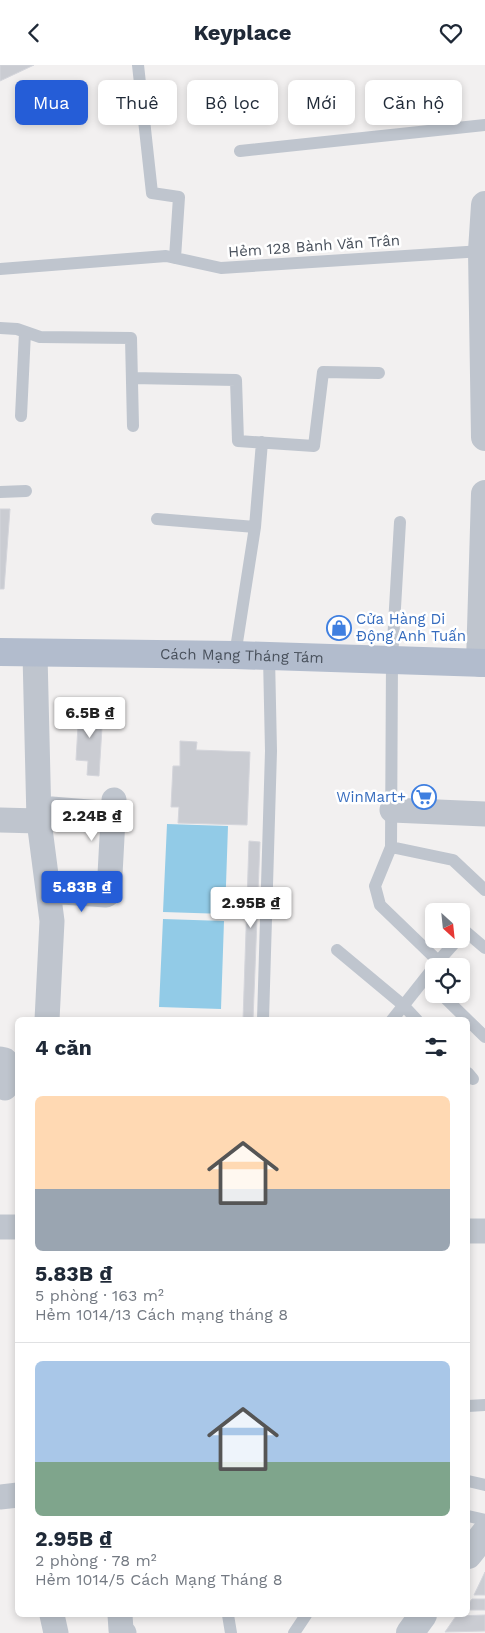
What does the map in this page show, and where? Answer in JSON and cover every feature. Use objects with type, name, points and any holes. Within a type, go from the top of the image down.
[{"type":"main road","name":"Cách Mạng Tháng Tám","points":[[0,652],[234,655],[482,663]]},
{"type":"street","points":[[485,205],[482,251],[485,437]]},
{"type":"street","points":[[482,663],[485,494]]},
{"type":"street","points":[[35,653],[39,814],[52,921],[47,1017]]},
{"type":"street","points":[[0,820],[39,814],[114,807],[110,893],[48,891]]},
{"type":"street","points":[[392,810],[485,814]]},
{"type":"street","points":[[0,1059],[5,1060],[8,1088]]},
{"type":"street","points":[[0,1227],[15,1227]]},
{"type":"street","points":[[470,1231],[485,1231]]},
{"type":"street","points":[[0,1497],[15,1495]]},
{"type":"street","points":[[470,1552],[485,1533]]},
{"type":"street","points":[[52,1617],[56,1633]]},
{"type":"street","points":[[120,1617],[121,1630],[124,1633]]},
{"type":"street","points":[[410,1633],[422,1617]]},
{"type":"lane","points":[[138,65],[152,193],[179,197],[175,258]]},
{"type":"lane","points":[[240,151],[485,125]]},
{"type":"lane","name":"Hẻm 128 Bành Văn Trân","points":[[0,269],[166,255],[221,268],[482,251]]},
{"type":"lane","points":[[0,329],[17,329],[40,337],[131,338],[133,426]]},
{"type":"lane","points":[[21,416],[25,332]]},
{"type":"lane","points":[[132,378],[236,380],[238,441],[314,446],[323,371],[379,373]]},
{"type":"lane","points":[[234,655],[255,527],[262,443]]},
{"type":"lane","points":[[0,492],[26,491]]},
{"type":"lane","points":[[157,519],[255,527]]},
{"type":"lane","points":[[400,521],[392,659],[391,847],[375,886],[380,905],[429,958]]},
{"type":"lane","points":[[263,1017],[271,751],[269,657]]},
{"type":"lane","points":[[391,847],[453,860],[485,890]]},
{"type":"lane","points":[[470,935],[485,948]]},
{"type":"lane","points":[[442,958],[450,948]]},
{"type":"lane","points":[[337,950],[404,1005],[414,1017]]},
{"type":"lane","points":[[394,1017],[404,1005],[425,987]]},
{"type":"lane","points":[[450,1003],[465,1017]]},
{"type":"lane","points":[[470,1022],[485,1037]]},
{"type":"lane","points":[[470,1406],[485,1405]]},
{"type":"lane","points":[[470,1481],[485,1485]]},
{"type":"lane","points":[[470,1516],[485,1520]]},
{"type":"lane","points":[[228,1617],[231,1633]]},
{"type":"lane","points":[[294,1633],[305,1617]]},
{"type":"water","points":[[167,824],[228,826],[225,914],[163,912]]},
{"type":"water","points":[[163,919],[224,921],[221,1009],[159,1007]]},
{"type":"building","points":[[0,65],[34,65],[0,81]]},
{"type":"building","points":[[0,509],[10,509],[4,589],[0,589]]},
{"type":"building","points":[[79,709],[103,711],[99,776],[87,775],[88,761],[76,760]]},
{"type":"building","points":[[180,741],[197,742],[196,750],[250,752],[247,825],[178,823],[179,807],[171,807],[173,766],[180,766]]},
{"type":"building","points":[[249,841],[260,842],[253,1017],[243,1017]]},
{"type":"building","points":[[485,1572],[485,1595],[474,1595]]},
{"type":"building","points":[[472,1599],[485,1599],[485,1610],[470,1610],[470,1602]]},
{"type":"building","points":[[485,1615],[485,1631],[445,1632],[455,1617]]},
{"type":"place","name":"Cửa Hàng Di Động Anh Tuấn","points":[[339,628]]},
{"type":"place","name":"WinMart+","points":[[424,797]]}]
